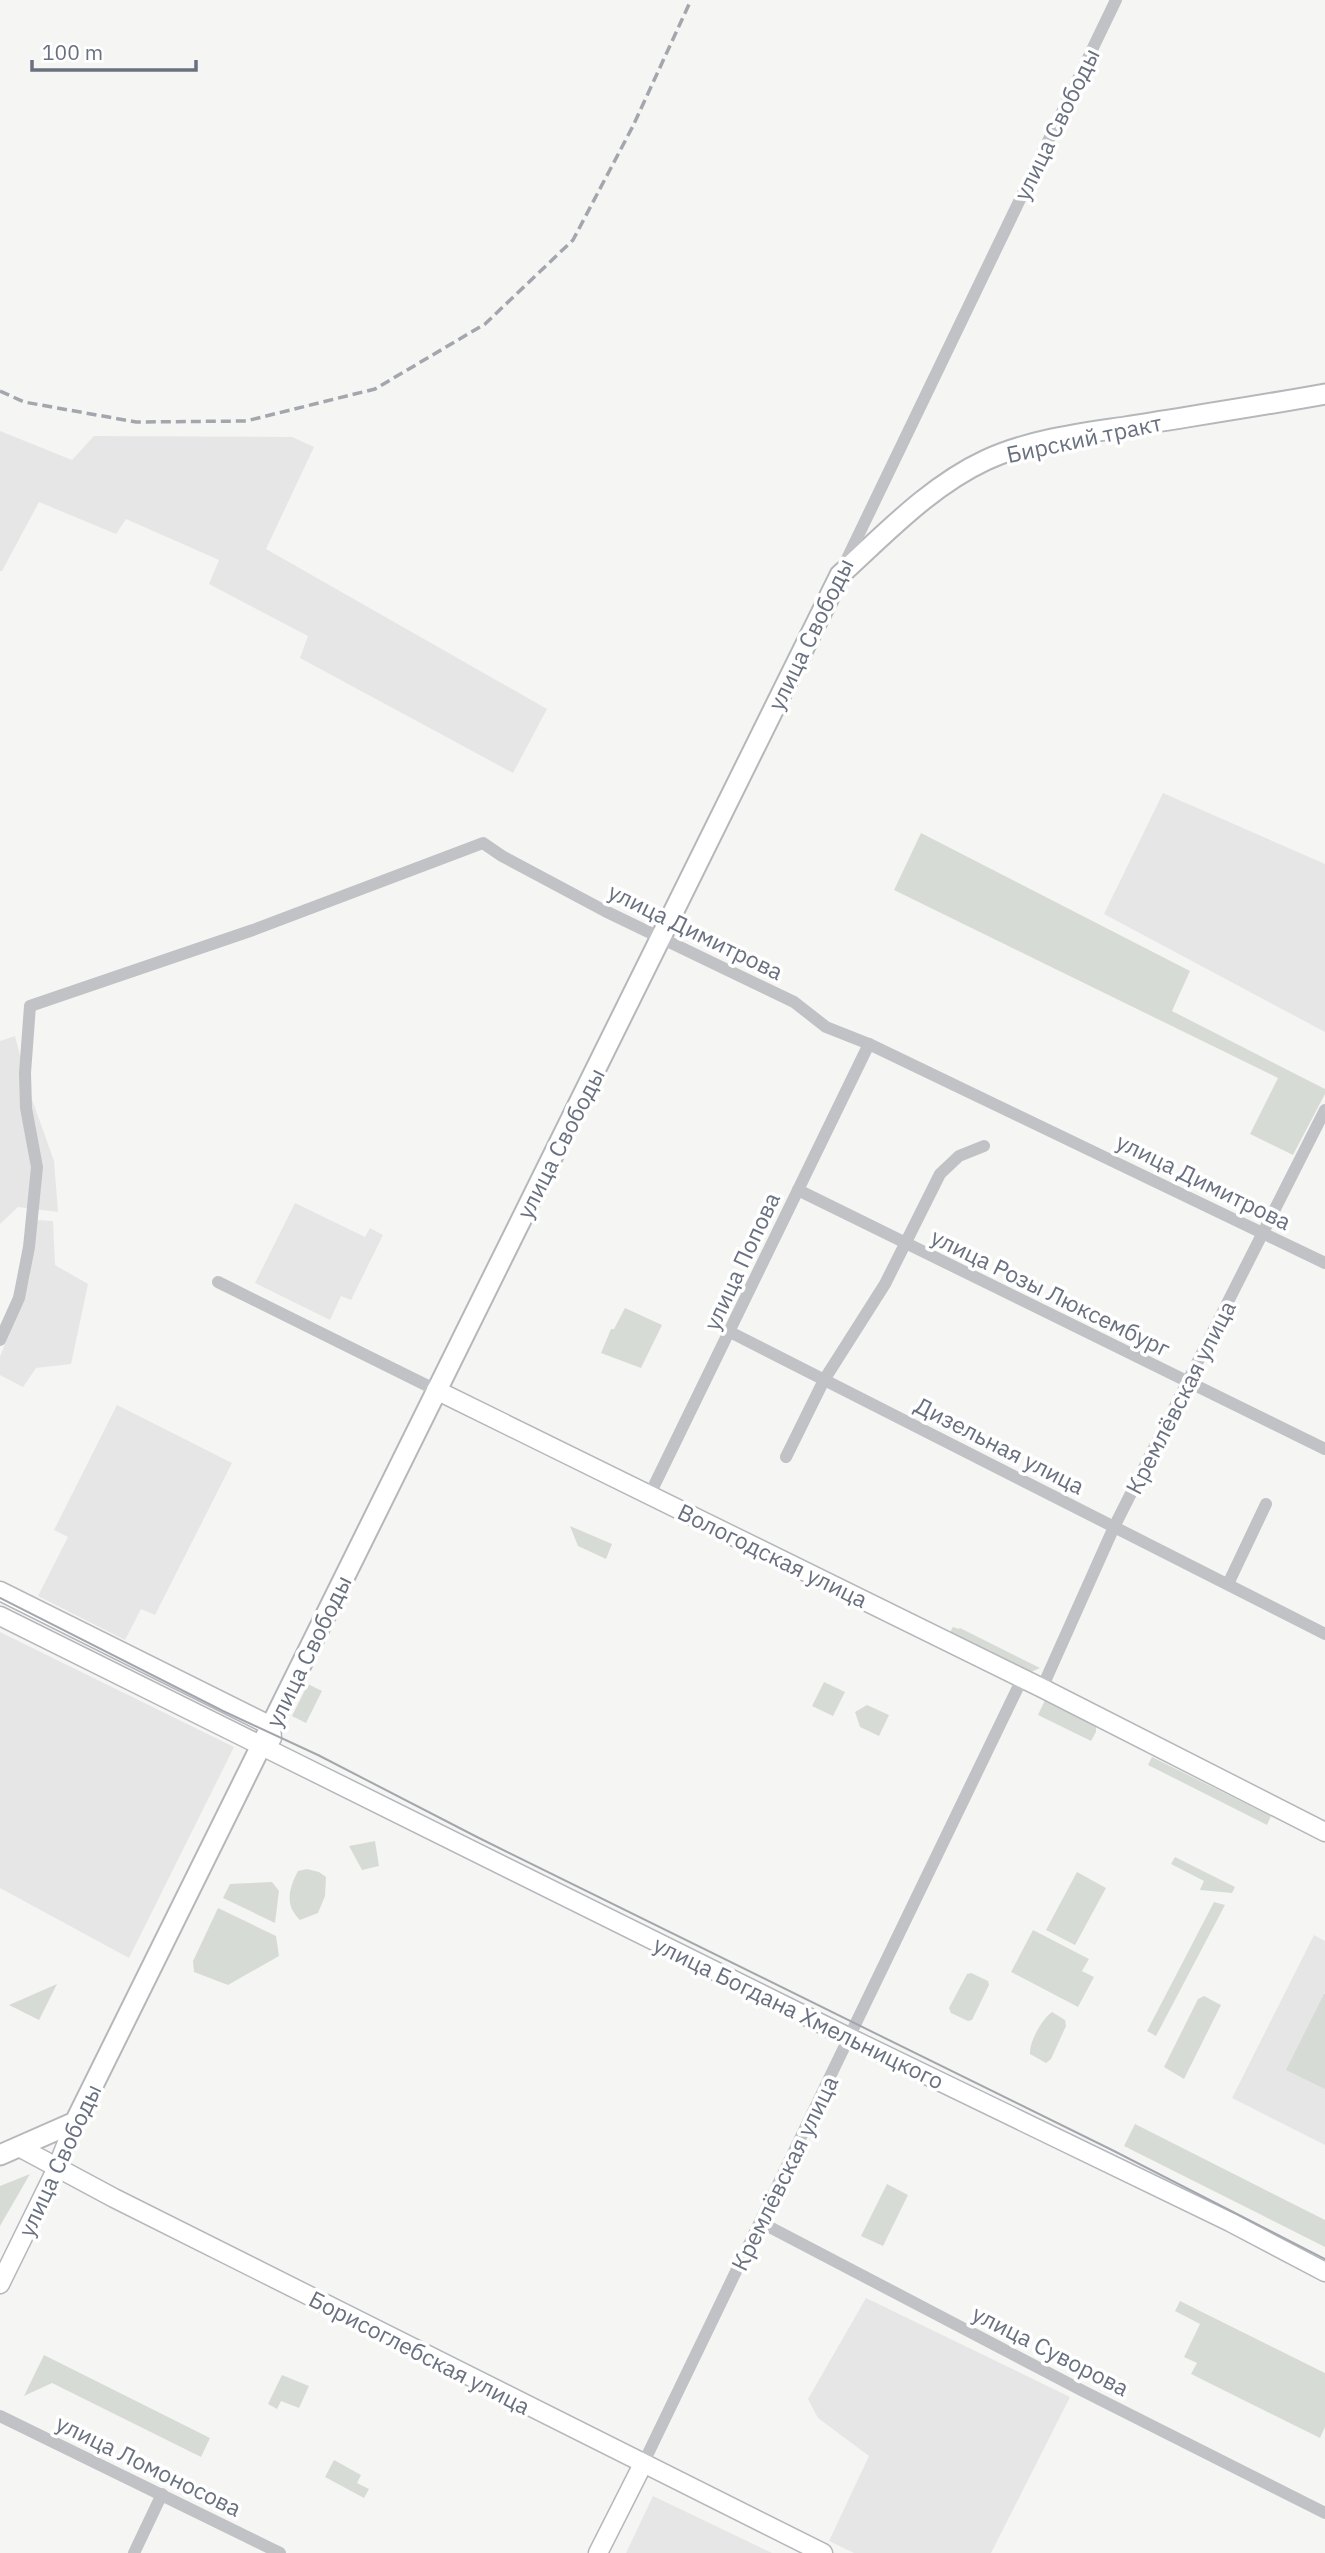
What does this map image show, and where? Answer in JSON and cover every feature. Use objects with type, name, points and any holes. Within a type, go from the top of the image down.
[{"type":"main road","name":"Бирский тракт","points":[[840,575],[914,507],[947,482],[986,460],[1013,449],[1068,436],[1325,394]]},
{"type":"main road","name":"улица Свободы","points":[[0,2284],[57,2168],[75,2122],[267,1749],[271,1726],[840,575]]},
{"type":"main road","name":"Вологодская улица","points":[[436,1390],[1042,1688],[1325,1832]]},
{"type":"main road","points":[[0,1591],[271,1726]]},
{"type":"main road","name":"улица Богдана Хмельницкого","points":[[0,1616],[850,2038],[1230,2222],[1325,2272]]},
{"type":"main road","points":[[0,2155],[75,2122]]},
{"type":"main road","name":"Борисоглебская улица","points":[[19,2147],[822,2553]]},
{"type":"main road","name":"Кремлёвская улица","points":[[598,2553],[643,2464]]},
{"type":"street","name":"улица Свободы","points":[[840,575],[1116,0]]},
{"type":"street","name":"улица Димитрова","points":[[0,1340],[19,1298],[29,1247],[37,1167],[26,1108],[25,1073],[30,1006],[253,930],[483,843],[502,856],[662,939],[794,1002],[826,1027],[869,1044],[1325,1263]]},
{"type":"street","name":"улица Попова","points":[[650,1494],[869,1044]]},
{"type":"street","name":"Кремлёвская улица","points":[[1042,1688],[1114,1527],[1325,1110]]},
{"type":"street","points":[[786,1457],[824,1380],[885,1284],[940,1174],[960,1156],[984,1146]]},
{"type":"street","name":"улица Розы Люксембург","points":[[798,1190],[1325,1449]]},
{"type":"street","name":"Вологодская улица","points":[[218,1282],[436,1390]]},
{"type":"street","name":"Дизельная улица","points":[[730,1332],[1325,1634]]},
{"type":"street","points":[[1228,1584],[1266,1504]]},
{"type":"street","name":"Кремлёвская улица","points":[[643,2464],[1022,1679]]},
{"type":"street","name":"улица Суворова","points":[[760,2222],[1071,2385],[1325,2513]]},
{"type":"street","name":"улица Ломоносова","points":[[0,2416],[280,2553]]},
{"type":"street","points":[[134,2553],[162,2494]]},
{"type":"shaded area","points":[[0,431],[72,460],[94,436],[292,437],[314,447],[266,549],[547,709],[513,773],[300,658],[308,636],[209,584],[219,560],[126,519],[116,534],[39,502],[0,571]]},
{"type":"shaded area","points":[[1163,793],[1325,864],[1325,1032],[1104,914]]},
{"type":"shaded area","points":[[921,833],[1190,971],[1172,1011],[1325,1089],[1325,1094],[1293,1155],[1250,1134],[1278,1078],[894,890]]},
{"type":"shaded area","points":[[15,1036],[29,1091],[54,1161],[58,1212],[18,1207],[0,1224],[0,1041]]},
{"type":"shaded area","points":[[295,1203],[365,1237],[370,1228],[383,1235],[351,1300],[341,1296],[330,1320],[255,1283]]},
{"type":"shaded area","points":[[36,1220],[53,1221],[55,1265],[88,1284],[71,1364],[36,1368],[23,1387],[0,1375],[0,1357],[29,1280]]},
{"type":"shaded area","points":[[625,1308],[662,1325],[641,1368],[601,1353],[611,1329],[614,1329]]},
{"type":"shaded area","points":[[117,1405],[232,1463],[155,1615],[141,1609],[125,1640],[38,1596],[68,1537],[54,1530]]},
{"type":"shaded area","points":[[570,1526],[612,1544],[606,1559],[578,1546]]},
{"type":"shaded area","points":[[953,1627],[1040,1668],[1031,1672],[950,1632]]},
{"type":"shaded area","points":[[0,1632],[234,1747],[129,1958],[0,1888]]},
{"type":"shaded area","points":[[824,1682],[845,1692],[833,1716],[812,1706]]},
{"type":"shaded area","points":[[308,1684],[322,1691],[306,1723],[292,1716]]},
{"type":"shaded area","points":[[1045,1700],[1096,1725],[1091,1741],[1038,1715]]},
{"type":"shaded area","points":[[867,1705],[889,1715],[879,1736],[860,1727],[855,1712]]},
{"type":"shaded area","points":[[1152,1757],[1271,1816],[1267,1825],[1148,1765]]},
{"type":"shaded area","points":[[375,1841],[379,1866],[362,1870],[349,1846]]},
{"type":"shaded area","points":[[1175,1857],[1235,1887],[1232,1893],[1200,1890],[1204,1881],[1171,1864]]},
{"type":"shaded area","points":[[307,1869],[326,1877],[325,1896],[318,1913],[300,1920],[290,1902],[290,1890],[298,1871]]},
{"type":"shaded area","points":[[1077,1872],[1106,1888],[1075,1945],[1046,1930]]},
{"type":"shaded area","points":[[272,1882],[279,1891],[275,1923],[223,1898],[230,1884]]},
{"type":"shaded area","points":[[1214,1902],[1225,1905],[1156,2036],[1147,2031]]},
{"type":"shaded area","points":[[218,1908],[276,1936],[279,1956],[228,1985],[194,1972],[193,1961]]},
{"type":"shaded area","points":[[1033,1930],[1089,1959],[1082,1971],[1094,1977],[1078,2007],[1011,1972]]},
{"type":"shaded area","points":[[1314,1935],[1325,1941],[1325,2145],[1232,2098]]},
{"type":"shaded area","points":[[971,1973],[988,1981],[989,1985],[972,2020],[968,2021],[951,2013],[949,2008],[967,1974]]},
{"type":"shaded area","points":[[57,1984],[39,2020],[9,2005]]},
{"type":"shaded area","points":[[1325,1994],[1325,2089],[1286,2070]]},
{"type":"shaded area","points":[[1204,1996],[1221,2005],[1184,2079],[1164,2067],[1198,1999]]},
{"type":"shaded area","points":[[1052,2012],[1065,2020],[1066,2026],[1051,2059],[1046,2063],[1030,2054],[1030,2049],[1037,2031]]},
{"type":"shaded area","points":[[1135,2124],[1325,2220],[1325,2247],[1124,2146]]},
{"type":"shaded area","points":[[30,2174],[0,2226],[0,2186]]},
{"type":"shaded area","points":[[887,2184],[908,2195],[883,2246],[861,2236]]},
{"type":"shaded area","points":[[866,2298],[1070,2397],[991,2553],[854,2553],[829,2541],[869,2456],[818,2418],[808,2399]]},
{"type":"shaded area","points":[[1180,2301],[1325,2373],[1325,2427],[1320,2438],[1191,2374],[1197,2363],[1184,2357],[1200,2324],[1175,2311]]},
{"type":"shaded area","points":[[44,2355],[210,2438],[201,2457],[52,2383],[24,2396]]},
{"type":"shaded area","points":[[282,2375],[309,2386],[299,2408],[281,2401],[277,2409],[268,2404]]},
{"type":"shaded area","points":[[334,2460],[361,2475],[357,2483],[369,2489],[364,2498],[325,2477]]},
{"type":"shaded area","points":[[653,2496],[772,2553],[626,2553]]},
{"type":"tram line","points":[[0,1598],[1112,2150],[1325,2259]]},
{"type":"railway","points":[[0,391],[24,402],[136,422],[246,421],[375,389],[485,324],[573,240],[633,126],[691,0]]}]
